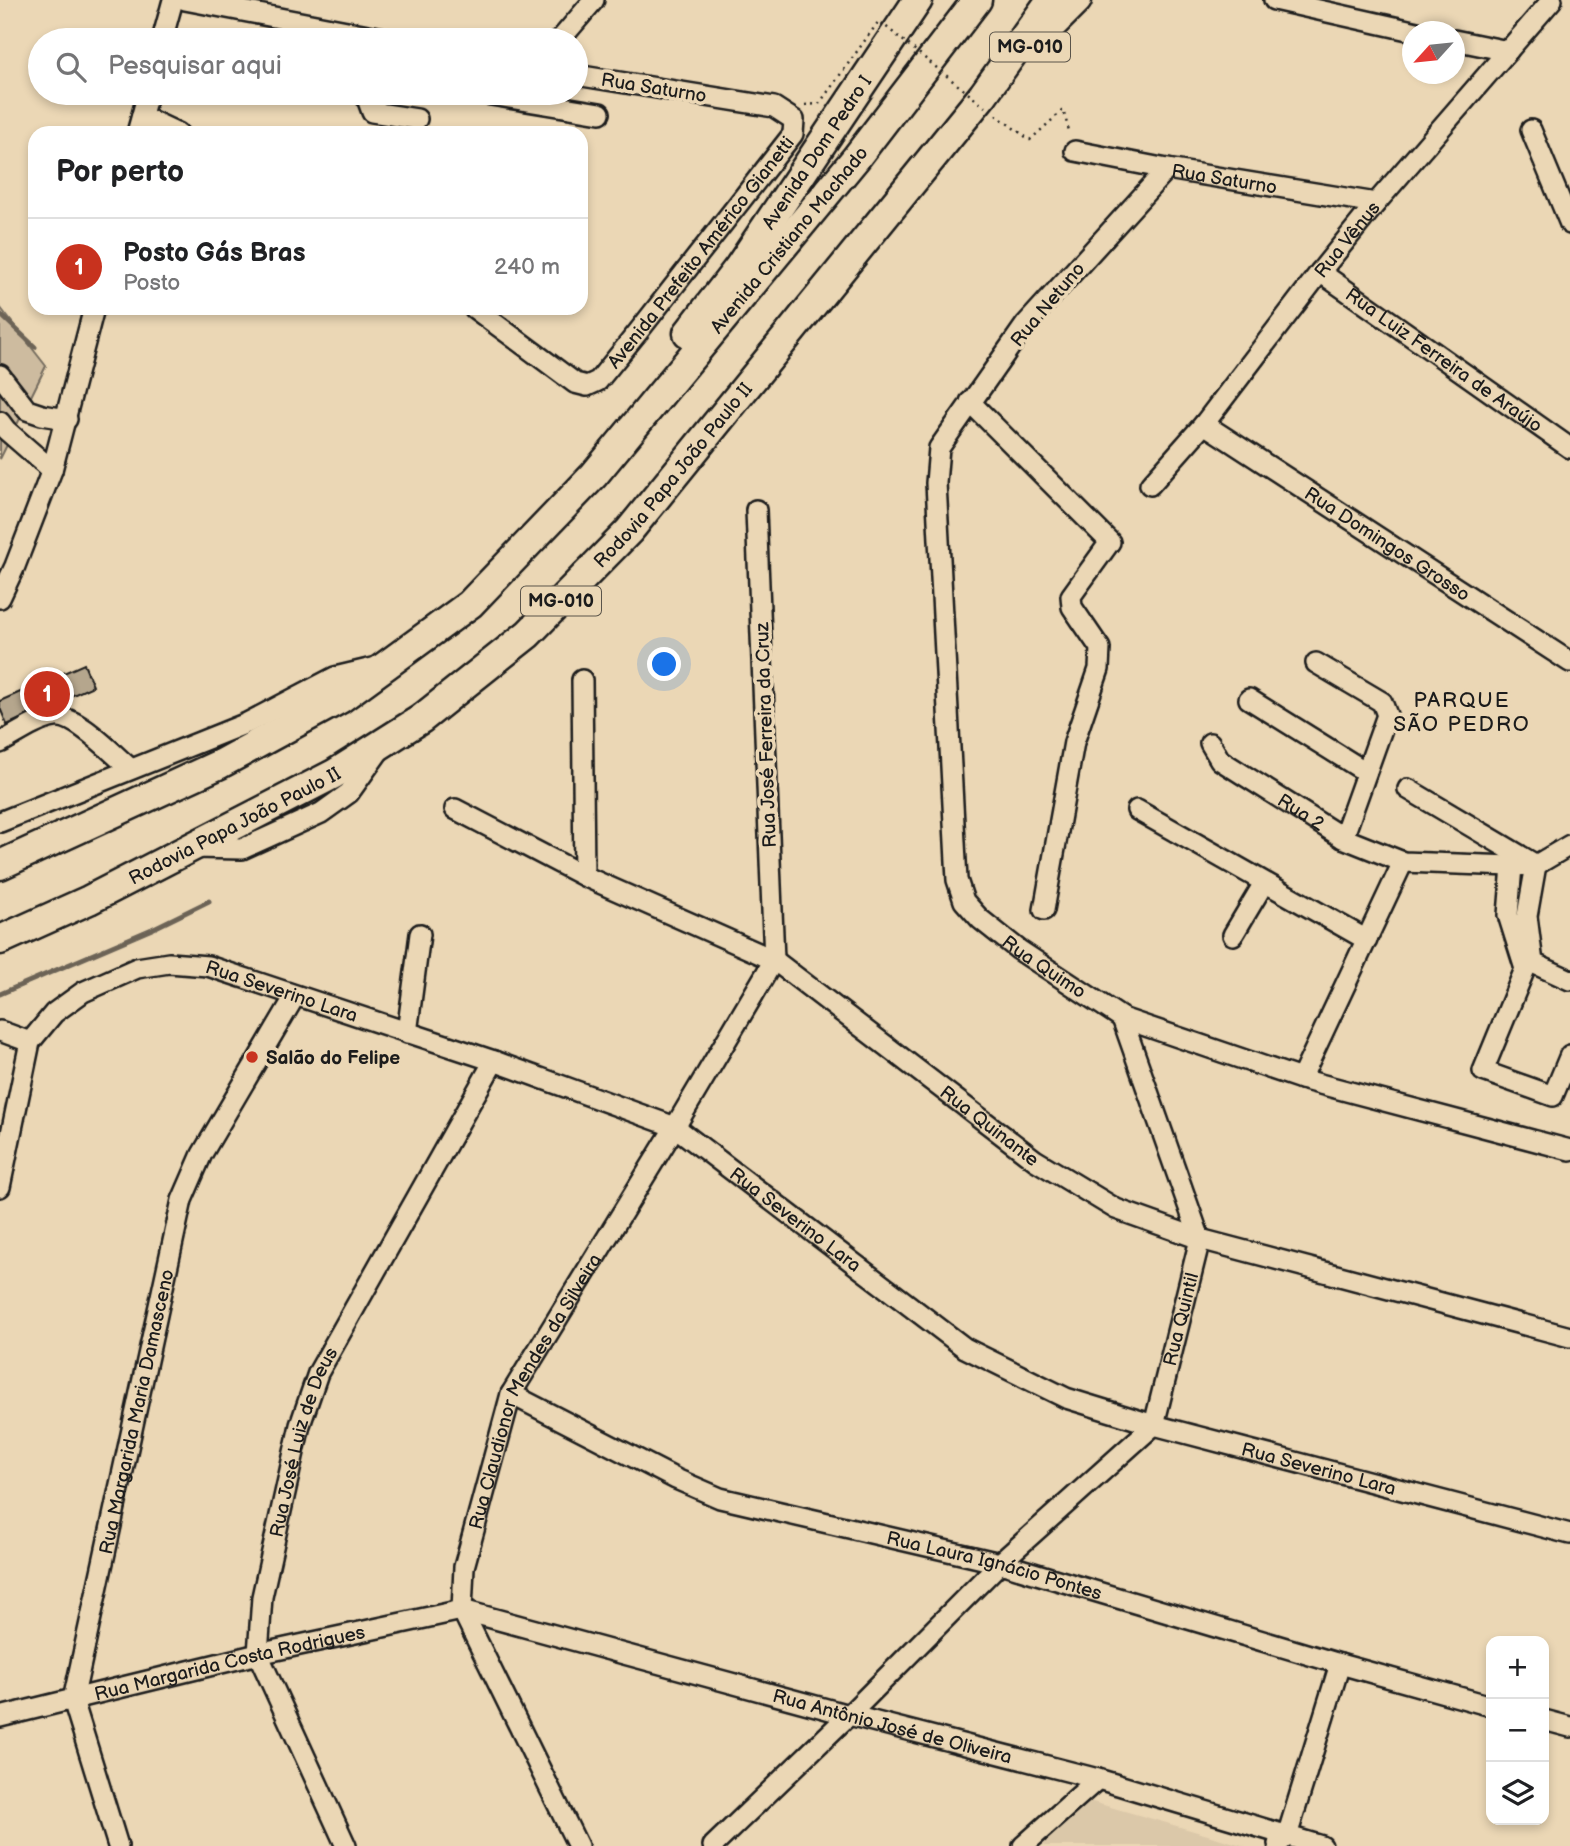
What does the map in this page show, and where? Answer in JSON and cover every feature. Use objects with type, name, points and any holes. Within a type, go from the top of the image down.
[{"type":"highway","name":"Avenida Dom Pedro I","points":[[594,475],[617,424],[739,267],[918,0]]},
{"type":"highway","name":"Avenida Cristiano Machado","points":[[594,475],[856,158],[977,0]]},
{"type":"highway","points":[[987,104],[1051,0]]},
{"type":"highway","name":"MG-010","points":[[987,104],[1077,0]]},
{"type":"highway","name":"Rodovia Papa João Paulo II","points":[[0,940],[89,900],[334,774],[421,719],[528,634],[629,531],[987,104]]},
{"type":"highway","name":"MG-010","points":[[0,865],[219,764],[340,699],[470,604],[594,475]]},
{"type":"street","points":[[165,28],[173,0]]},
{"type":"street","points":[[185,0],[331,28]]},
{"type":"street","points":[[570,28],[594,0]]},
{"type":"street","points":[[1274,0],[1402,28]]},
{"type":"street","name":"Rua Vênus","points":[[1150,485],[1205,424],[1376,203],[1552,0]]},
{"type":"street","points":[[1465,42],[1508,51]]},
{"type":"street","name":"Rua Saturno","points":[[588,77],[774,107]]},
{"type":"street","points":[[139,125],[145,105]]},
{"type":"street","points":[[369,105],[372,112],[417,119]]},
{"type":"street","points":[[561,105],[600,113]]},
{"type":"street","name":"Avenida Prefeito Américo Gianetti","points":[[483,315],[575,383],[587,386],[598,381],[793,134],[794,120],[774,107]]},
{"type":"street","points":[[1531,130],[1570,224]]},
{"type":"street","name":"Rua Saturno","points":[[1075,150],[1167,169],[1376,203]]},
{"type":"street","name":"Rua Netuno","points":[[939,449],[1026,324],[1167,169]]},
{"type":"street","name":"Rua Luiz Ferreira de Araújo","points":[[1320,272],[1564,443]]},
{"type":"street","points":[[0,598],[52,470],[92,315]]},
{"type":"street","points":[[0,375],[27,410],[67,419]]},
{"type":"street","points":[[971,402],[1110,542],[1071,596],[1072,607],[1100,648],[1099,669],[1074,742],[1044,910]]},
{"type":"street","points":[[0,422],[52,470]]},
{"type":"street","name":"Rua Domingos Grosso","points":[[1205,424],[1570,662]]},
{"type":"street","name":"Rua Quimo","points":[[939,449],[936,483],[957,880],[964,901],[980,919],[1019,950],[1122,1018],[1301,1079],[1570,1150]]},
{"type":"street","name":"Rua José Ferreira da Cruz","points":[[756,510],[774,960]]},
{"type":"street","name":"MG-010","points":[[0,822],[247,723],[335,677],[391,663]]},
{"type":"street","points":[[1316,663],[1382,702],[1387,715],[1343,838]]},
{"type":"street","points":[[582,680],[584,876]]},
{"type":"street","points":[[1249,699],[1366,772]]},
{"type":"street","points":[[0,743],[37,723],[57,717],[69,720],[86,731],[131,769]]},
{"type":"street","name":"Rua 2","points":[[1210,743],[1220,761],[1343,838],[1403,862],[1536,865]]},
{"type":"street","points":[[1408,789],[1536,865]]},
{"type":"street","name":"Rua Quinante","points":[[455,809],[584,876],[774,960],[1035,1160],[1116,1209],[1200,1239],[1570,1336]]},
{"type":"street","points":[[1137,810],[1367,940]]},
{"type":"street","points":[[1570,845],[1536,865],[1517,916],[1533,963],[1570,979]]},
{"type":"street","points":[[1301,1079],[1403,862]]},
{"type":"street","points":[[1512,866],[1525,969],[1483,1071],[1553,1096],[1570,1055]]},
{"type":"street","points":[[1233,935],[1264,883]]},
{"type":"street","points":[[407,1033],[420,934]]},
{"type":"street","name":"Rua Claudionor Mendes da Silveira","points":[[578,1846],[462,1610],[464,1567],[511,1394],[774,960]]},
{"type":"street","name":"Rua Severino Lara","points":[[30,1042],[54,1013],[83,992],[137,968],[169,963],[208,967],[494,1061],[675,1127],[965,1348],[1066,1398],[1154,1425],[1570,1534]]},
{"type":"street","name":"Rua Margarida Maria Damasceno","points":[[118,1846],[74,1700],[182,1200],[202,1154],[295,996]]},
{"type":"street","points":[[1122,1018],[1200,1239]]},
{"type":"street","points":[[0,1031],[30,1042],[0,1187]]},
{"type":"street","name":"Rua José Luiz de Deus","points":[[258,1654],[265,1584],[300,1425],[318,1373],[494,1061]]},
{"type":"street","name":"Rua Quintil","points":[[1154,1425],[1200,1239]]},
{"type":"street","name":"Rua Laura Ignácio Pontes","points":[[511,1394],[676,1479],[720,1498],[1000,1563],[1486,1705]]},
{"type":"street","points":[[713,1846],[849,1715],[1000,1563],[1154,1425]]},
{"type":"street","name":"Rua Margarida Costa Rodrigues","points":[[0,1717],[258,1654],[462,1610]]},
{"type":"street","name":"Rua Antônio José de Oliveira","points":[[462,1610],[1098,1779],[1282,1841],[1322,1846]]},
{"type":"street","points":[[258,1654],[346,1846]]},
{"type":"street","points":[[1282,1841],[1340,1664]]},
{"type":"street","points":[[1549,1721],[1570,1727]]},
{"type":"street","points":[[1023,1846],[1098,1779]]},
{"type":"path","points":[[819,104],[879,21],[1030,140],[1063,110],[1075,150]]},
{"type":"shaded area","points":[[0,307],[46,366],[0,459]]},
{"type":"shaded area","points":[[1089,1801],[1245,1846],[1042,1844]]},
{"type":"building","points":[[84,664],[93,686],[7,725],[0,701]]},
{"type":"waterway","points":[[0,314],[35,347]]},
{"type":"waterway","points":[[0,994],[152,929],[209,901]]},
{"type":"place","name":"Posto Gás Bras","points":[[47,694]]},
{"type":"place","name":"Salão do Felipe","points":[[252,1057]]},
{"type":"district","name":"PARQUE SÃO PEDRO","points":[[1462,712]]}]
